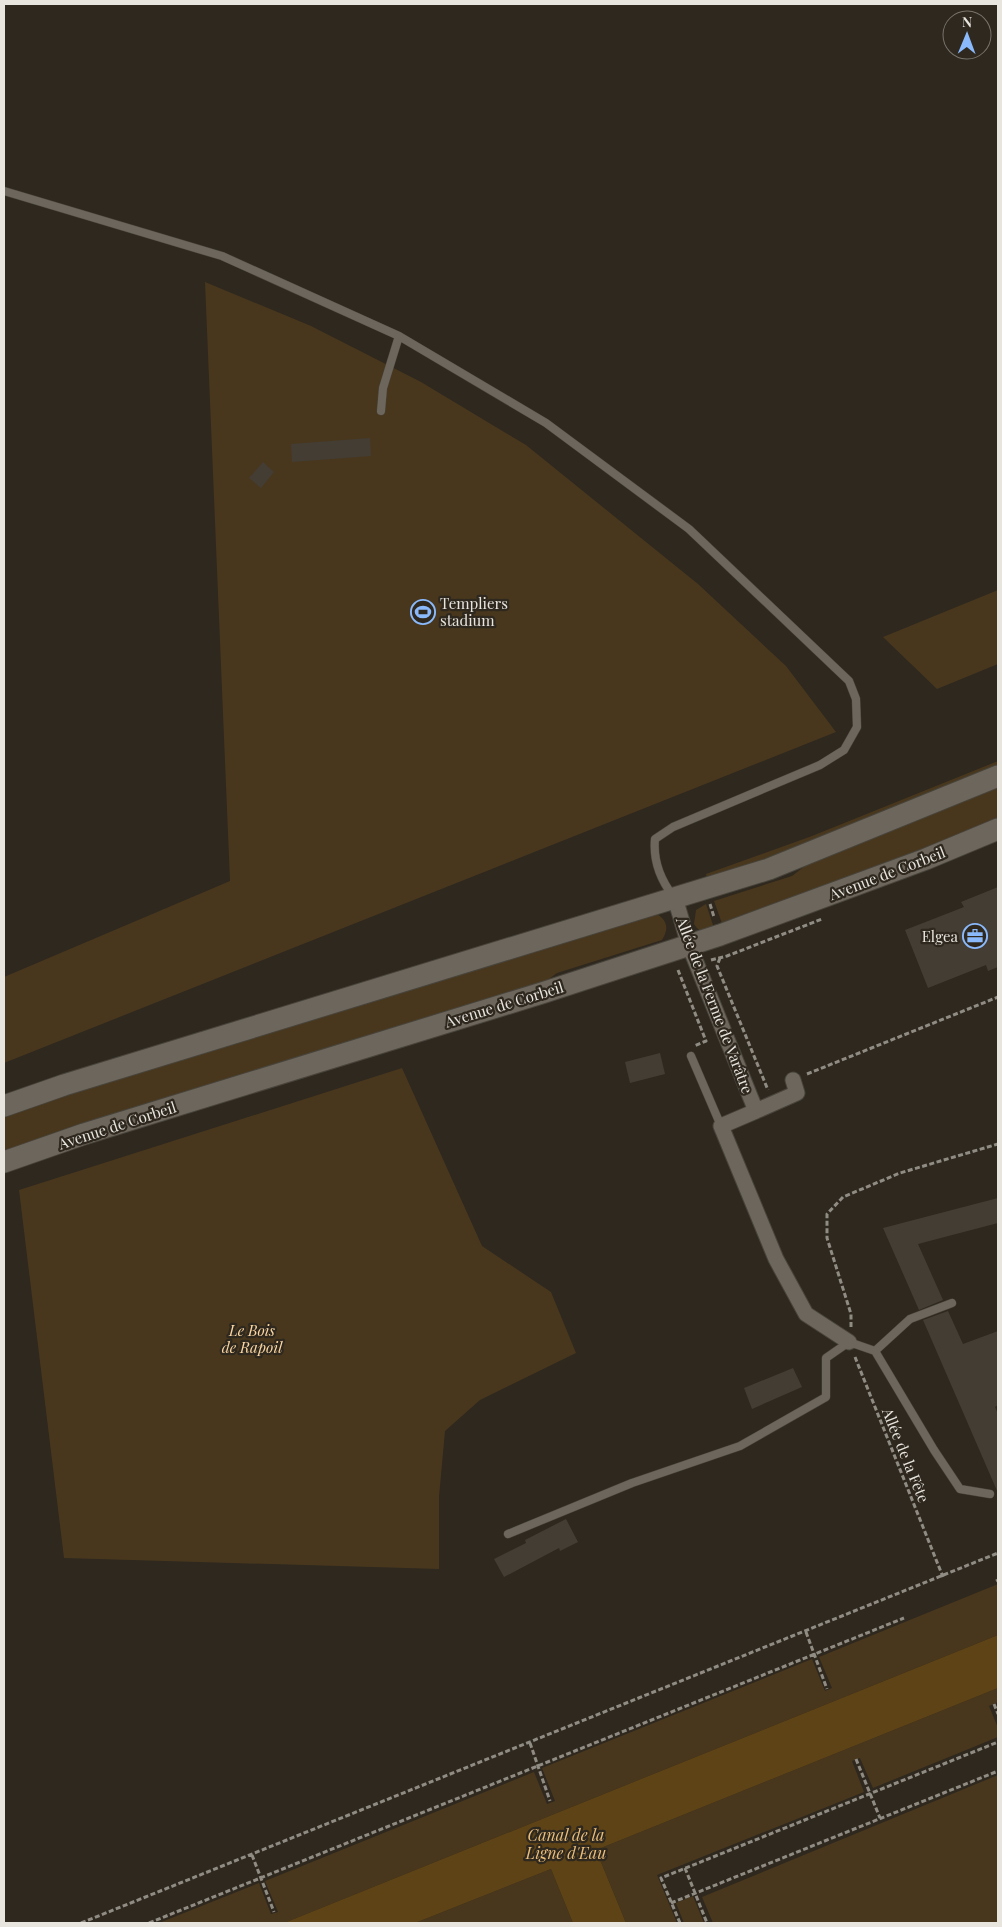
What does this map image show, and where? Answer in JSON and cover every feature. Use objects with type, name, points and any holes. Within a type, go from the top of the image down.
[{"type":"main road","points":[[4,1106],[92,1077],[769,869],[998,776]]},
{"type":"main road","name":"Avenue de Corbeil","points":[[4,1162],[84,1134],[545,992],[720,935],[926,859],[998,830]]},
{"type":"street","name":"Allée de la Ferme de Varâtre","points":[[675,898],[689,945],[753,1104]]},
{"type":"street","name":"Allée de la Ferme de Varâtre","points":[[721,1126],[753,1104],[797,1093],[793,1080]]},
{"type":"street","points":[[721,1126],[776,1259],[806,1314],[849,1342]]},
{"type":"lane","points":[[4,191],[222,256],[399,336],[546,423],[689,529],[849,681],[856,699],[857,727],[844,750],[820,765],[673,827],[655,839],[654,851],[661,879],[675,898]]},
{"type":"lane","points":[[381,411],[383,388],[399,336]]},
{"type":"lane","points":[[691,1056],[721,1126]]},
{"type":"lane","points":[[875,1351],[910,1319],[952,1303]]},
{"type":"lane","points":[[508,1534],[632,1483],[740,1446],[749,1441],[826,1397],[826,1358],[849,1342],[875,1351],[934,1450],[960,1489],[990,1494]]},
{"type":"path","points":[[705,889],[720,935]]},
{"type":"path","points":[[720,957],[717,966],[768,1090]]},
{"type":"path","points":[[678,970],[706,1041],[688,1048],[691,1056]]},
{"type":"path","points":[[753,1104],[768,1090],[998,997]]},
{"type":"path","points":[[849,1342],[851,1314],[827,1238],[827,1214],[843,1197],[900,1173],[998,1144]]},
{"type":"path","name":"Allée de la Fête","points":[[849,1342],[943,1577]]},
{"type":"path","points":[[81,1923],[943,1577],[998,1553]]},
{"type":"path","points":[[150,1923],[904,1618]]},
{"type":"path","points":[[806,1632],[827,1689]]},
{"type":"path","points":[[994,1704],[998,1714]]},
{"type":"path","points":[[680,1923],[661,1878],[998,1742]]},
{"type":"path","points":[[530,1743],[550,1801]]},
{"type":"path","points":[[856,1759],[880,1818]]},
{"type":"path","points":[[671,1902],[998,1771]]},
{"type":"path","points":[[252,1854],[274,1912]]},
{"type":"path","points":[[685,1868],[707,1923]]},
{"type":"green space","points":[[205,282],[311,326],[421,382],[526,445],[698,584],[786,666],[836,732],[4,1063],[4,977],[230,881]]},
{"type":"green space","points":[[998,590],[998,664],[937,689],[883,637]]},
{"type":"green space","points":[[998,761],[998,767],[809,843],[707,879],[706,874],[812,836]]},
{"type":"green space","points":[[998,785],[998,823],[724,929],[714,901],[792,876],[814,859]]},
{"type":"green space","points":[[706,904],[715,931],[700,930],[694,924],[696,910]]},
{"type":"green space","points":[[655,913],[663,919],[666,925],[666,932],[662,940],[557,973],[542,984],[4,1151],[4,1114]]},
{"type":"green space","name":"Le Bois de Rapoil","points":[[402,1068],[482,1246],[551,1292],[576,1353],[480,1400],[445,1431],[439,1497],[439,1569],[64,1558],[19,1190]]},
{"type":"green space","points":[[998,1584],[998,1635],[284,1923],[159,1923],[259,1883],[271,1914],[278,1912],[265,1881],[534,1772],[547,1804],[555,1801],[542,1768],[812,1659],[825,1691],[832,1688],[819,1657]]},
{"type":"green space","points":[[998,1688],[998,1702],[989,1706],[998,1728],[998,1737],[873,1788],[860,1758],[852,1761],[864,1792],[657,1875],[677,1923],[626,1923],[596,1850]]},
{"type":"green space","points":[[998,1775],[998,1923],[713,1923],[702,1897]]},
{"type":"green space","points":[[551,1869],[573,1923],[415,1923]]},
{"type":"green space","points":[[693,1896],[704,1923],[684,1923],[676,1903]]},
{"type":"water","name":"Canal de la Ligne d'Eau","points":[[998,1635],[998,1688],[596,1850],[626,1923],[573,1923],[551,1869],[415,1923],[284,1923]]},
{"type":"building","points":[[370,438],[371,456],[292,462],[291,444]]},
{"type":"building","points":[[263,462],[274,472],[261,488],[249,478]]},
{"type":"building","points":[[998,887],[998,967],[988,971],[986,965],[928,988],[905,930],[964,907],[961,902]]},
{"type":"building","points":[[660,1053],[665,1074],[630,1083],[625,1062]]},
{"type":"building","points":[[998,1198],[998,1223],[918,1244],[943,1300],[919,1310],[883,1228]]},
{"type":"building","points":[[948,1311],[963,1344],[998,1331],[998,1405],[995,1407],[998,1414],[998,1493],[923,1320]]},
{"type":"building","points":[[793,1368],[802,1387],[752,1409],[744,1388]]},
{"type":"building","points":[[566,1519],[578,1542],[560,1551],[559,1548],[504,1577],[494,1559],[526,1543],[525,1540]]},
{"type":"place","name":"Templiers stadium","points":[[423,612]]},
{"type":"place","name":"Elgea","points":[[975,936]]}]
